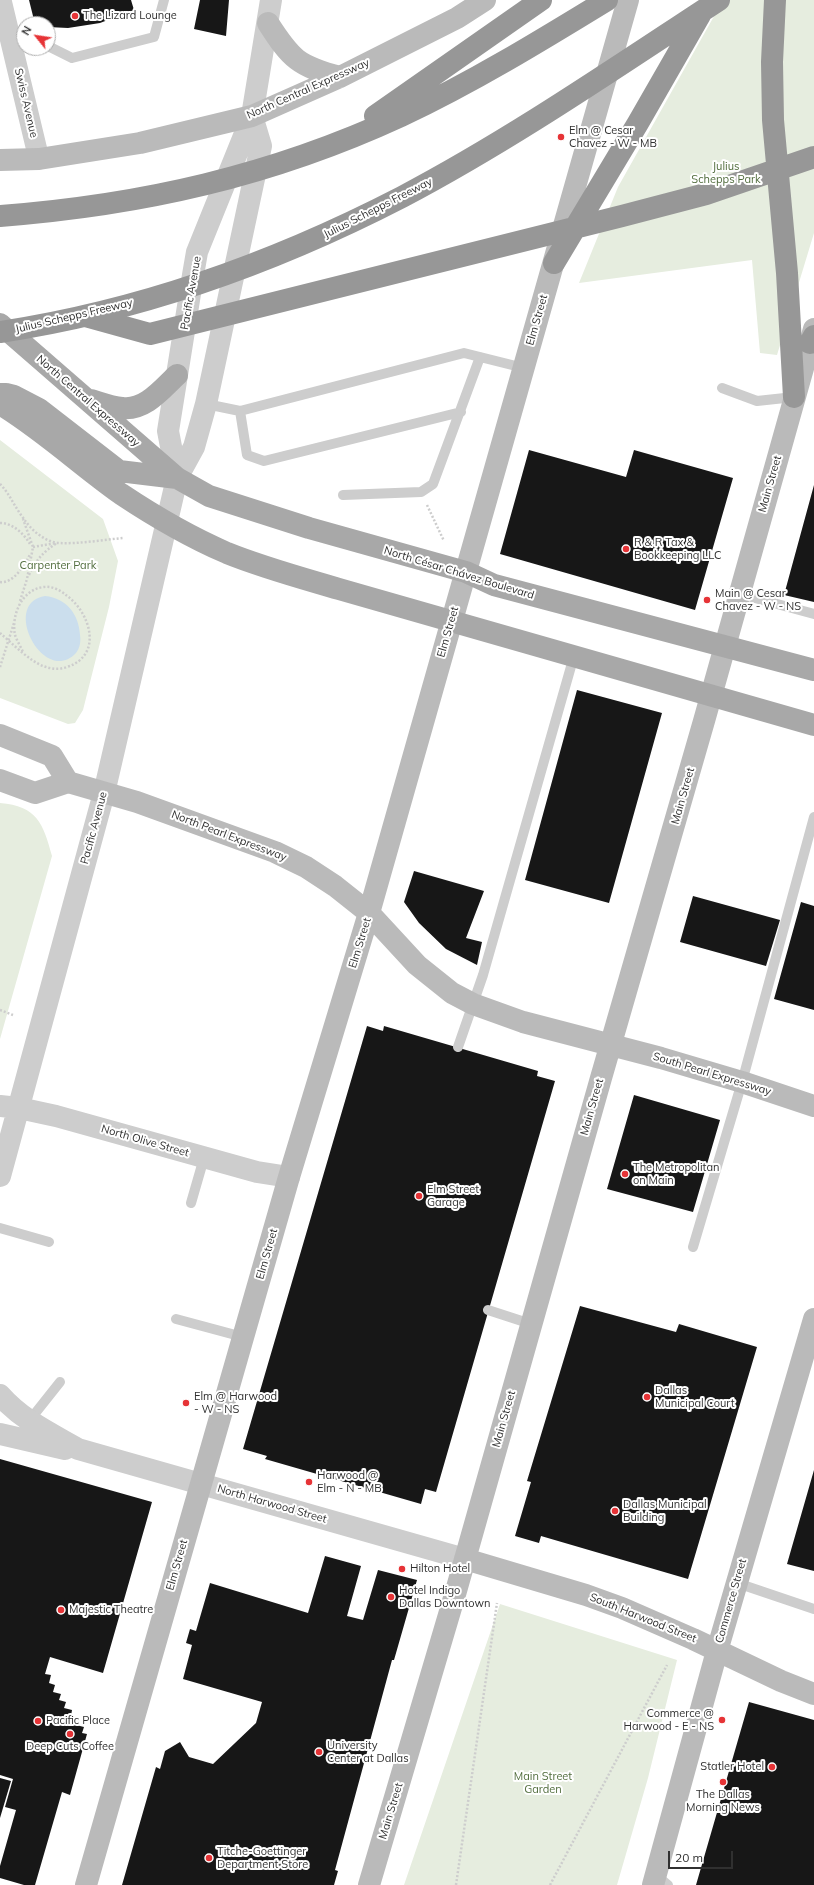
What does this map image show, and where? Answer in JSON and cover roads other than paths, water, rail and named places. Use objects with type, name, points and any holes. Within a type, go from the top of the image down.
[{"type":"highway","points":[[336,144],[541,0]]},
{"type":"highway","points":[[0,216],[67,210],[148,198],[263,169],[336,144],[402,115],[474,79],[607,0]]},
{"type":"highway","points":[[554,262],[638,124],[708,0]]},
{"type":"highway","name":"Julius Schepps Freeway","points":[[0,332],[85,316],[161,296],[240,270],[298,247],[371,213],[440,176],[507,137],[719,0]]},
{"type":"highway","points":[[775,0],[772,62],[773,120],[787,273],[794,397]]},
{"type":"highway","points":[[85,316],[150,334],[706,194],[814,157]]},
{"type":"main road","name":"North Central Expressway","points":[[0,160],[39,159],[140,143],[252,116],[340,77],[458,18],[485,0]]},
{"type":"main road","name":"Elm Street","points":[[86,1885],[200,1483],[289,1177],[369,913],[628,0]]},
{"type":"main road","points":[[268,23],[277,38],[302,65],[314,71],[340,77]]},
{"type":"main road","name":"North Central Expressway","points":[[0,324],[177,478]]},
{"type":"main road","name":"Main Street","points":[[369,1885],[465,1559],[610,1044],[740,594],[794,397],[813,336]]},
{"type":"main road","points":[[84,398],[123,409],[134,408],[145,404],[177,375]]},
{"type":"main road","points":[[0,394],[14,396],[39,409],[119,471],[177,478]]},
{"type":"main road","points":[[0,404],[40,432],[114,489],[167,522],[206,543],[264,567],[814,725]]},
{"type":"main road","name":"North César Chávez Boulevard","points":[[177,478],[209,496],[309,528],[466,572],[494,586],[814,670]]},
{"type":"main road","points":[[0,735],[52,756],[68,782],[35,793],[0,780]]},
{"type":"main road","name":"North Pearl Expressway","points":[[68,782],[165,812],[275,852],[306,867],[335,886],[369,913],[417,965],[452,993],[473,1004],[523,1022],[610,1044]]},
{"type":"main road","name":"South Pearl Expressway","points":[[610,1044],[742,1082],[814,1106]]},
{"type":"main road","name":"Commerce Street","points":[[659,1882],[717,1651],[814,1319]]},
{"type":"main road","name":"South Harwood Street","points":[[465,1559],[614,1605],[781,1681],[814,1694]]},
{"type":"street","name":"Swiss Avenue","points":[[1,0],[39,159]]},
{"type":"street","name":"Pacific Avenue","points":[[177,478],[168,431],[197,252],[252,116],[271,0]]},
{"type":"street","name":"Pacific Avenue","points":[[0,1176],[10,1107],[104,793],[177,478],[194,448],[206,404],[261,146],[252,116]]},
{"type":"street","name":"North Olive Street","points":[[10,1107],[56,1116],[257,1172],[289,1177]]},
{"type":"street","name":"North Harwood Street","points":[[0,1395],[10,1407],[29,1421],[78,1449],[465,1559]]},
{"type":"street","name":"North Harwood Street","points":[[0,1434],[63,1449],[78,1449]]},
{"type":"lane","points":[[56,50],[72,58],[154,37],[164,0]]},
{"type":"lane","points":[[206,404],[240,411],[464,353],[524,368]]},
{"type":"lane","points":[[344,495],[421,492],[433,484],[480,357]]},
{"type":"lane","points":[[722,388],[757,401],[794,397]]},
{"type":"lane","points":[[240,411],[247,455],[264,461],[460,412]]},
{"type":"lane","points":[[740,594],[814,614]]},
{"type":"lane","points":[[458,1047],[484,975],[574,656]]},
{"type":"lane","points":[[693,1247],[742,1082],[814,817]]},
{"type":"lane","points":[[191,1202],[204,1158]]},
{"type":"lane","points":[[0,1228],[49,1242]]},
{"type":"lane","points":[[488,1310],[531,1324]]},
{"type":"lane","points":[[176,1319],[243,1337]]},
{"type":"lane","points":[[29,1421],[60,1382]]},
{"type":"lane","points":[[737,1583],[814,1609]]},
{"type":"water","points":[[45,596],[60,600],[70,609],[77,621],[80,637],[79,647],[76,653],[64,661],[51,659],[40,652],[32,640],[27,626],[26,613],[32,602]]},
{"type":"place","name":"The Lizard Lounge","points":[[75,16]]},
{"type":"place","name":"Elm @ Cesar Chavez - W - MB","points":[[561,137]]},
{"type":"place","name":"R & R Tax & Bookkeeping LLC","points":[[626,549]]},
{"type":"place","name":"Main @ Cesar Chavez - W - NS","points":[[707,600]]},
{"type":"place","name":"The Metropolitan on Main","points":[[625,1174]]},
{"type":"place","name":"Elm Street Garage","points":[[419,1196]]},
{"type":"place","name":"Dallas Municipal Court","points":[[647,1397]]},
{"type":"place","name":"Elm @ Harwood - W - NS","points":[[186,1403]]},
{"type":"place","name":"Harwood @ Elm - N - MB","points":[[309,1482]]},
{"type":"place","name":"Dallas Municipal Building","points":[[615,1511]]},
{"type":"place","name":"Hilton Hotel","points":[[402,1569]]},
{"type":"place","name":"Hotel Indigo Dallas Downtown","points":[[391,1597]]},
{"type":"place","name":"Majestic Theatre","points":[[61,1610]]},
{"type":"place","name":"Commerce @ Harwood - E - NS","points":[[722,1720]]},
{"type":"place","name":"Pacific Place","points":[[38,1721]]},
{"type":"place","name":"Deep Cuts Coffee","points":[[70,1734]]},
{"type":"place","name":"University Center at Dallas","points":[[319,1752]]},
{"type":"place","name":"Statler Hotel","points":[[772,1767]]},
{"type":"place","name":"The Dallas Morning News","points":[[723,1782]]},
{"type":"place","name":"Titche-Goettinger Department Store","points":[[209,1858]]},
{"type":"park label","name":"Julius Schepps Park","points":[[726,173]]},
{"type":"park label","name":"Carpenter Park","points":[[58,566]]},
{"type":"park label","name":"Main Street Garden","points":[[543,1783]]}]
